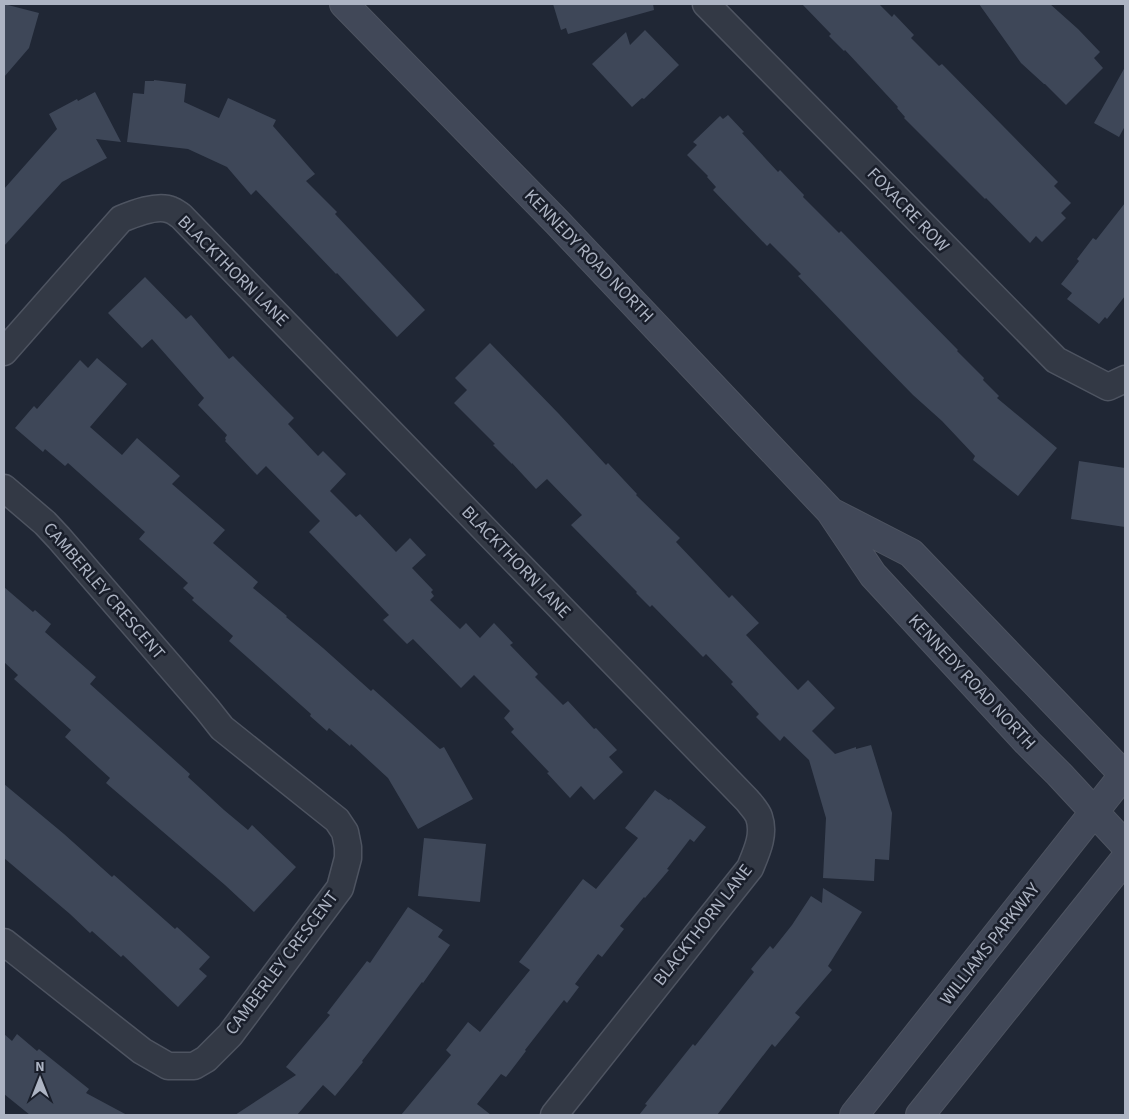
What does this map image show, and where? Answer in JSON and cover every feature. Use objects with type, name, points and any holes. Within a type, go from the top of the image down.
[{"type":"main road","name":"KENNEDY ROAD NORTH","points":[[344,4],[557,222],[830,511],[873,575],[1026,742],[1125,845]]},
{"type":"main road","name":"KENNEDY ROAD NORTH","points":[[830,511],[910,553],[1125,774]]},
{"type":"main road","name":"WILLIAMS PARKWAY","points":[[854,1115],[1125,774]]},
{"type":"main road","points":[[920,1115],[1125,859]]},
{"type":"street","name":"FOXACRE ROW","points":[[706,4],[1056,360],[1108,387],[1125,379]]},
{"type":"street","name":"BLACKTHORN LANE","points":[[4,352],[121,219],[136,212],[158,208],[170,209],[181,216],[747,800],[758,816],[762,830],[758,849],[750,868],[554,1115]]},
{"type":"street","name":"CAMBERLEY CRESCENT","points":[[4,488],[45,523],[59,538],[222,728],[337,820],[345,832],[348,858],[340,888],[230,1035],[206,1059],[194,1066],[168,1066],[153,1058],[4,942]]},
{"type":"building","points":[[4,4],[39,13],[29,48],[4,77]]},
{"type":"building","points":[[553,4],[653,4],[654,10],[568,34],[566,28],[561,30]]},
{"type":"building","points":[[802,4],[879,4],[892,17],[894,14],[914,35],[911,38],[939,66],[942,64],[1058,182],[1054,186],[1071,203],[1061,213],[1066,218],[1042,242],[1036,236],[1030,243],[904,118],[898,107],[845,50],[829,36],[831,34]]},
{"type":"building","points":[[979,4],[1050,4],[1100,52],[1094,58],[1103,68],[1066,105],[1021,63]]},
{"type":"building","points":[[645,30],[679,65],[644,99],[642,98],[632,107],[592,64],[626,32],[630,45]]},
{"type":"building","points":[[1125,67],[1125,126],[1119,137],[1094,123]]},
{"type":"building","points":[[154,80],[186,84],[184,102],[219,118],[228,98],[276,120],[273,126],[315,174],[306,181],[337,212],[335,214],[425,310],[397,337],[256,190],[251,195],[227,167],[188,149],[127,142],[133,93],[144,94],[145,81]]},
{"type":"building","points":[[95,92],[121,142],[96,139],[107,158],[62,182],[4,246],[4,189],[57,129],[49,114]]},
{"type":"building","points":[[728,115],[778,172],[780,170],[804,195],[803,197],[839,233],[841,231],[958,350],[999,396],[997,398],[1057,448],[1018,496],[973,460],[975,456],[798,276],[801,274],[770,243],[767,246],[713,190],[716,187],[708,176],[687,155],[697,145],[693,142],[720,116],[723,119]]},
{"type":"building","points":[[1125,203],[1125,296],[1107,319],[1105,317],[1099,324],[1067,299],[1072,293],[1061,284],[1079,261],[1077,259],[1093,238],[1096,240]]},
{"type":"building","points":[[145,277],[186,319],[191,315],[229,359],[233,356],[294,418],[288,424],[318,456],[323,451],[346,474],[330,491],[356,517],[360,514],[396,552],[410,538],[426,555],[412,568],[433,590],[431,592],[434,596],[430,600],[460,629],[466,623],[480,638],[494,623],[513,643],[510,645],[538,674],[535,677],[563,705],[568,701],[617,750],[609,757],[623,772],[594,800],[581,786],[570,798],[547,773],[549,772],[511,732],[514,729],[504,718],[510,711],[474,675],[461,688],[413,639],[407,644],[383,620],[389,615],[309,532],[320,521],[266,466],[257,475],[225,441],[227,435],[198,405],[204,398],[152,339],[142,348],[108,313]]},
{"type":"building","points":[[490,343],[606,465],[608,463],[636,495],[680,538],[676,542],[729,598],[732,595],[759,623],[746,635],[798,690],[808,680],[835,708],[812,731],[835,754],[856,747],[856,749],[871,745],[892,813],[889,860],[875,859],[874,881],[823,878],[826,818],[809,760],[784,736],[780,741],[756,717],[759,714],[731,684],[733,682],[706,654],[703,657],[652,605],[650,607],[571,525],[582,515],[547,479],[536,489],[454,403],[467,390],[455,378]]},
{"type":"building","points":[[97,358],[127,384],[90,427],[122,455],[137,438],[180,476],[172,484],[225,530],[213,543],[258,582],[253,588],[371,691],[373,689],[440,749],[444,747],[473,799],[418,829],[388,778],[351,744],[350,746],[329,728],[327,731],[310,716],[311,714],[229,641],[233,636],[192,600],[194,598],[183,588],[188,583],[139,539],[145,532],[68,463],[65,466],[45,449],[43,452],[15,428],[34,406],[37,409],[80,360],[88,368]]},
{"type":"building","points":[[1079,461],[1125,468],[1125,527],[1071,519]]},
{"type":"building","points":[[4,587],[33,612],[35,610],[51,624],[45,632],[96,677],[90,684],[190,774],[188,777],[224,810],[248,830],[252,825],[296,867],[254,912],[106,783],[110,778],[65,737],[71,730],[14,679],[18,675],[4,662]]},
{"type":"building","points":[[4,784],[112,877],[114,875],[210,957],[199,969],[207,976],[178,1007],[123,955],[121,957],[92,931],[90,933],[4,858]]},
{"type":"building","points":[[655,790],[670,799],[706,827],[694,842],[690,839],[667,869],[669,870],[620,926],[624,929],[602,957],[598,954],[575,984],[579,987],[567,1003],[564,1000],[506,1077],[501,1074],[477,1104],[491,1115],[401,1115],[451,1055],[446,1050],[468,1022],[480,1032],[530,970],[519,962],[583,879],[596,889],[638,838],[625,828]]},
{"type":"building","points":[[424,838],[486,844],[480,902],[418,896]]},
{"type":"building","points":[[823,888],[862,912],[828,966],[832,970],[795,1013],[800,1017],[775,1047],[772,1044],[717,1115],[639,1115],[647,1105],[645,1104],[693,1044],[695,1046],[754,972],[751,969],[770,946],[773,949],[792,925],[811,896],[822,903]]},
{"type":"building","points":[[408,907],[443,930],[438,937],[450,945],[363,1062],[335,1096],[323,1085],[297,1115],[235,1115],[296,1075],[286,1067],[330,1015],[327,1013],[367,961],[370,963]]},
{"type":"building","points":[[4,1034],[12,1041],[17,1034],[89,1089],[86,1093],[127,1115],[30,1115],[4,1094]]}]
